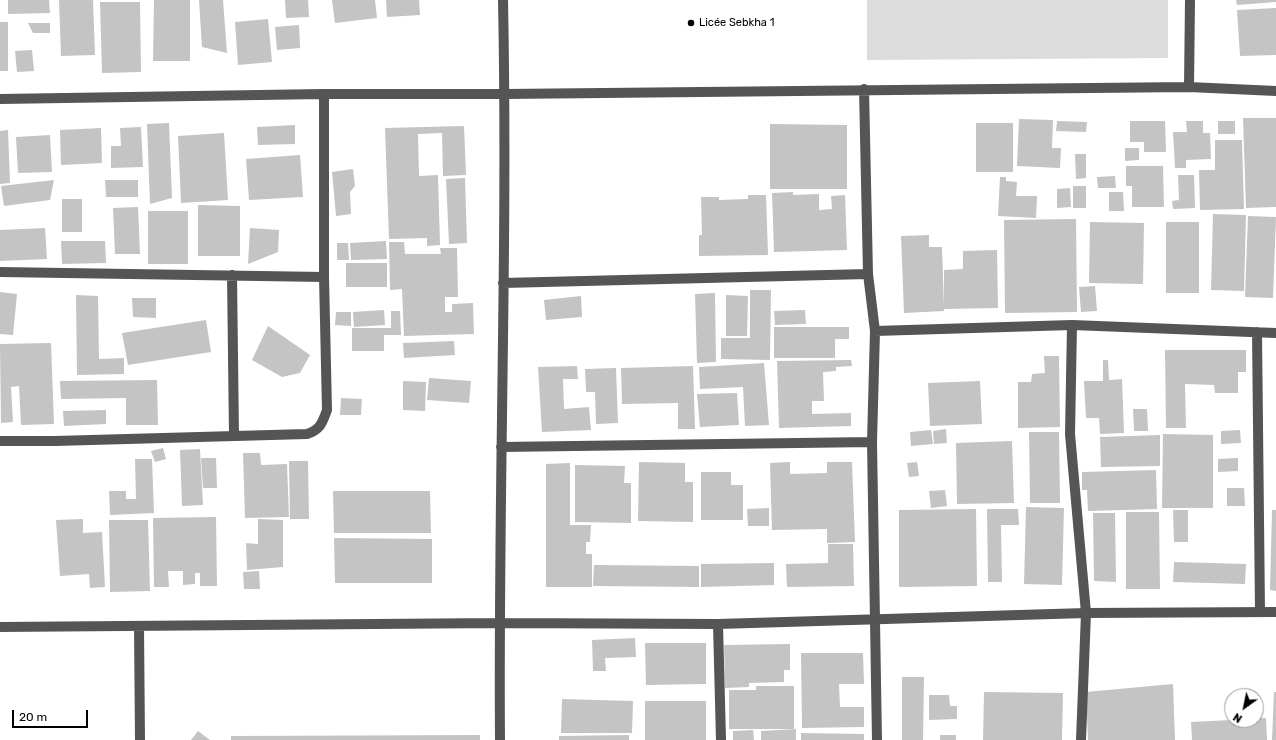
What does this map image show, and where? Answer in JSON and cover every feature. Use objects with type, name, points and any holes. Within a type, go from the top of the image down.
[{"type":"street","points":[[500,740],[499,623],[505,94],[503,0]]},
{"type":"street","points":[[1189,86],[1190,0]]},
{"type":"street","points":[[0,99],[324,94],[505,94],[1189,86],[1276,91]]},
{"type":"street","points":[[864,90],[868,274],[875,331],[872,442],[877,740]]},
{"type":"street","points":[[0,441],[55,441],[307,434],[314,432],[320,427],[327,410],[324,277],[324,94]]},
{"type":"street","points":[[0,272],[324,277]]},
{"type":"street","points":[[503,283],[868,274]]},
{"type":"street","points":[[232,275],[234,436]]},
{"type":"street","points":[[875,331],[1072,325],[1276,333]]},
{"type":"street","points":[[1072,325],[1070,434],[1086,613],[1081,740]]},
{"type":"street","points":[[1257,332],[1260,612]]},
{"type":"street","points":[[501,447],[872,442]]},
{"type":"street","points":[[0,627],[499,623],[718,624],[1086,613],[1276,612]]},
{"type":"street","points":[[718,624],[721,740]]},
{"type":"street","points":[[139,627],[140,740]]},
{"type":"shaded area","points":[[867,0],[1168,0],[1168,58],[867,60]]},
{"type":"building","points":[[8,0],[49,0],[50,13],[8,14]]},
{"type":"building","points":[[59,0],[93,0],[95,55],[61,56]]},
{"type":"building","points":[[154,0],[190,0],[190,61],[153,61]]},
{"type":"building","points":[[199,0],[223,0],[227,53],[202,47]]},
{"type":"building","points":[[285,0],[308,0],[309,17],[286,18]]},
{"type":"building","points":[[332,0],[375,0],[377,18],[335,23]]},
{"type":"building","points":[[386,0],[419,0],[420,15],[387,17]]},
{"type":"building","points":[[1236,0],[1276,0],[1276,2],[1237,5]]},
{"type":"building","points":[[100,2],[140,2],[141,72],[102,73]]},
{"type":"building","points":[[1276,8],[1276,55],[1240,56],[1237,10]]},
{"type":"building","points":[[268,19],[272,62],[238,65],[235,22]]},
{"type":"building","points":[[0,22],[8,22],[8,71],[0,71]]},
{"type":"building","points":[[28,23],[50,23],[50,33],[33,33]]},
{"type":"building","points":[[299,25],[300,48],[277,50],[275,27]]},
{"type":"building","points":[[32,50],[34,71],[17,72],[15,51]]},
{"type":"building","points":[[1243,118],[1276,118],[1276,207],[1246,208]]},
{"type":"building","points":[[1019,119],[1053,120],[1052,148],[1061,148],[1060,168],[1017,166]]},
{"type":"building","points":[[1057,121],[1087,122],[1086,132],[1056,131]]},
{"type":"building","points":[[1130,121],[1165,121],[1166,152],[1144,152],[1144,142],[1130,142]]},
{"type":"building","points":[[1186,121],[1203,121],[1203,133],[1210,133],[1211,159],[1186,160],[1186,168],[1175,168],[1173,132],[1187,132]]},
{"type":"building","points":[[1218,121],[1235,121],[1235,134],[1218,134]]},
{"type":"building","points":[[169,123],[172,198],[150,204],[147,124]]},
{"type":"building","points":[[976,123],[1013,123],[1013,172],[976,172]]},
{"type":"building","points":[[770,124],[847,125],[847,189],[770,189]]},
{"type":"building","points":[[295,125],[295,144],[258,145],[257,127]]},
{"type":"building","points":[[464,126],[466,175],[443,176],[442,133],[418,134],[419,176],[438,175],[440,245],[427,246],[427,238],[389,239],[385,128]]},
{"type":"building","points":[[141,127],[143,167],[111,168],[111,146],[121,146],[120,128]]},
{"type":"building","points":[[101,128],[102,163],[61,165],[60,130]]},
{"type":"building","points":[[8,130],[10,183],[0,184],[0,131]]},
{"type":"building","points":[[224,133],[228,200],[181,203],[178,136]]},
{"type":"building","points":[[50,135],[52,172],[18,173],[16,137]]},
{"type":"building","points":[[1215,140],[1242,140],[1244,209],[1200,210],[1199,170],[1215,170]]},
{"type":"building","points":[[1125,148],[1139,148],[1139,160],[1125,161]]},
{"type":"building","points":[[1075,154],[1086,154],[1086,178],[1076,179]]},
{"type":"building","points":[[300,155],[303,197],[249,200],[246,159]]},
{"type":"building","points":[[1126,166],[1163,166],[1164,207],[1132,207],[1132,186],[1126,186]]},
{"type":"building","points":[[353,169],[355,186],[350,192],[351,214],[336,216],[332,172]]},
{"type":"building","points":[[1178,175],[1194,175],[1195,208],[1173,209],[1172,201],[1179,200]]},
{"type":"building","points":[[1115,176],[1116,188],[1098,188],[1097,177]]},
{"type":"building","points":[[1000,177],[1006,177],[1006,181],[1017,182],[1016,196],[1037,196],[1036,218],[998,216]]},
{"type":"building","points":[[465,178],[467,243],[449,244],[446,179]]},
{"type":"building","points":[[54,180],[50,200],[4,206],[1,186]]},
{"type":"building","points":[[105,180],[138,180],[138,197],[106,197]]},
{"type":"building","points":[[1073,186],[1086,186],[1086,208],[1073,208]]},
{"type":"building","points":[[1070,188],[1071,207],[1057,208],[1057,189]]},
{"type":"building","points":[[793,192],[793,195],[819,194],[819,210],[832,209],[831,196],[845,195],[847,250],[774,252],[772,193]]},
{"type":"building","points":[[1109,192],[1123,192],[1124,211],[1109,211]]},
{"type":"building","points":[[748,195],[766,195],[768,255],[699,256],[699,235],[702,235],[701,197],[719,197],[719,200],[748,199]]},
{"type":"building","points":[[62,199],[82,199],[82,232],[62,232]]},
{"type":"building","points":[[198,205],[240,206],[240,256],[198,256]]},
{"type":"building","points":[[138,207],[140,254],[115,254],[113,208]]},
{"type":"building","points":[[148,211],[188,211],[188,264],[148,264]]},
{"type":"building","points":[[1213,214],[1246,215],[1244,291],[1211,290]]},
{"type":"building","points":[[1248,216],[1276,217],[1273,298],[1245,297]]},
{"type":"building","points":[[1076,219],[1077,312],[1005,313],[1004,220]]},
{"type":"building","points":[[1090,222],[1144,223],[1143,284],[1089,283]]},
{"type":"building","points":[[1166,222],[1199,222],[1199,293],[1166,293]]},
{"type":"building","points":[[45,228],[47,259],[0,261],[0,230]]},
{"type":"building","points":[[250,228],[279,230],[278,252],[248,264]]},
{"type":"building","points":[[929,235],[929,247],[942,247],[944,307],[944,270],[963,269],[963,251],[997,250],[998,308],[944,309],[944,311],[904,313],[901,236]]},
{"type":"building","points":[[61,241],[105,241],[106,263],[62,264]]},
{"type":"building","points":[[386,241],[387,259],[351,260],[350,243]]},
{"type":"building","points":[[389,242],[404,242],[405,254],[441,254],[440,248],[457,248],[458,297],[445,297],[445,312],[452,312],[452,304],[473,303],[474,334],[404,336],[402,289],[390,290]]},
{"type":"building","points":[[337,243],[348,243],[349,260],[337,260]]},
{"type":"building","points":[[346,263],[387,263],[387,287],[346,287]]},
{"type":"building","points":[[1095,286],[1097,311],[1081,312],[1079,287]]},
{"type":"building","points":[[750,290],[771,290],[770,360],[721,359],[721,338],[750,338]]},
{"type":"building","points":[[0,292],[17,294],[13,335],[0,334]]},
{"type":"building","points":[[715,293],[716,362],[697,363],[695,294]]},
{"type":"building","points":[[76,295],[98,296],[99,359],[124,358],[124,374],[77,375]]},
{"type":"building","points":[[726,295],[748,296],[747,336],[726,336]]},
{"type":"building","points":[[581,296],[582,317],[546,320],[544,300]]},
{"type":"building","points":[[132,298],[156,298],[156,318],[133,317]]},
{"type":"building","points":[[384,310],[385,325],[354,327],[353,312]]},
{"type":"building","points":[[805,310],[806,324],[775,325],[774,311]]},
{"type":"building","points":[[391,311],[400,311],[401,335],[384,335],[384,351],[352,351],[352,328],[391,328]]},
{"type":"building","points":[[336,312],[351,312],[351,326],[335,325]]},
{"type":"building","points":[[206,320],[211,352],[128,365],[122,333]]},
{"type":"building","points":[[268,326],[310,355],[300,373],[282,377],[252,360]]},
{"type":"building","points":[[774,327],[849,327],[849,339],[835,339],[835,358],[774,358]]},
{"type":"building","points":[[454,341],[455,355],[404,358],[403,343]]},
{"type":"building","points":[[51,343],[54,424],[21,425],[19,386],[11,387],[13,422],[1,423],[0,344]]},
{"type":"building","points":[[1165,350],[1246,350],[1246,372],[1238,372],[1238,393],[1215,393],[1214,385],[1185,384],[1186,428],[1166,428]]},
{"type":"building","points":[[1044,356],[1059,356],[1060,427],[1018,428],[1018,382],[1031,382],[1032,374],[1045,373]]},
{"type":"building","points":[[851,360],[852,366],[836,367],[836,371],[823,372],[824,401],[812,401],[812,414],[851,413],[851,426],[779,428],[777,361]]},
{"type":"building","points":[[1103,360],[1108,360],[1109,380],[1122,379],[1124,433],[1100,434],[1099,418],[1086,418],[1084,381],[1103,381]]},
{"type":"building","points":[[764,363],[769,425],[745,426],[743,387],[700,389],[699,367]]},
{"type":"building","points":[[577,366],[578,379],[563,379],[564,409],[589,407],[591,430],[542,432],[538,367]]},
{"type":"building","points":[[693,366],[695,429],[678,429],[678,403],[622,404],[621,368]]},
{"type":"building","points":[[616,368],[618,423],[596,424],[595,392],[586,392],[585,369]]},
{"type":"building","points":[[429,378],[471,381],[469,403],[427,400]]},
{"type":"building","points":[[157,380],[158,425],[126,425],[126,398],[61,399],[60,381]]},
{"type":"building","points":[[403,381],[426,382],[425,411],[403,410]]},
{"type":"building","points":[[980,381],[982,424],[930,426],[928,383]]},
{"type":"building","points":[[737,393],[739,425],[700,427],[697,394]]},
{"type":"building","points":[[341,398],[362,399],[361,415],[340,415]]},
{"type":"building","points":[[1133,409],[1147,409],[1148,431],[1134,431]]},
{"type":"building","points":[[106,410],[106,424],[64,426],[63,411]]},
{"type":"building","points":[[946,429],[947,443],[934,444],[933,431]]},
{"type":"building","points":[[931,430],[933,444],[911,446],[910,432]]},
{"type":"building","points":[[1240,430],[1241,443],[1221,444],[1221,431]]},
{"type":"building","points":[[1029,432],[1059,432],[1060,503],[1030,503]]},
{"type":"building","points":[[1163,434],[1213,435],[1213,508],[1162,508]]},
{"type":"building","points":[[1160,435],[1160,466],[1101,467],[1100,437]]},
{"type":"building","points":[[1012,441],[1014,503],[957,504],[956,443]]},
{"type":"building","points":[[163,448],[166,459],[155,462],[151,451]]},
{"type":"building","points":[[200,449],[203,505],[182,506],[180,450]]},
{"type":"building","points":[[243,453],[260,453],[261,465],[287,464],[289,517],[245,518]]},
{"type":"building","points":[[201,458],[216,458],[217,488],[203,488]]},
{"type":"building","points":[[1238,458],[1238,471],[1218,472],[1218,459]]},
{"type":"building","points":[[135,459],[152,459],[154,513],[110,515],[109,491],[126,491],[126,499],[136,499]]},
{"type":"building","points":[[289,461],[308,461],[309,519],[290,519]]},
{"type":"building","points":[[639,462],[685,463],[685,482],[693,482],[693,522],[638,521]]},
{"type":"building","points":[[790,462],[790,474],[827,473],[827,462],[852,462],[855,542],[827,543],[827,529],[772,530],[770,463]]},
{"type":"building","points":[[917,462],[919,476],[909,477],[907,463]]},
{"type":"building","points":[[570,463],[570,525],[591,525],[590,542],[586,542],[586,554],[592,554],[592,587],[546,587],[546,464]]},
{"type":"building","points":[[575,465],[625,466],[624,483],[631,483],[631,523],[575,522]]},
{"type":"building","points":[[1156,470],[1157,509],[1088,511],[1087,490],[1082,490],[1082,472]]},
{"type":"building","points":[[701,472],[731,472],[731,485],[743,485],[743,520],[701,520]]},
{"type":"building","points":[[1227,488],[1244,488],[1245,506],[1227,506]]},
{"type":"building","points":[[945,490],[947,506],[931,508],[929,491]]},
{"type":"building","points":[[333,491],[430,491],[431,533],[334,533]]},
{"type":"building","points":[[1026,507],[1064,508],[1062,585],[1024,584]]},
{"type":"building","points":[[769,508],[769,526],[748,526],[747,509]]},
{"type":"building","points":[[976,509],[977,586],[899,587],[899,510]]},
{"type":"building","points":[[987,509],[1018,509],[1019,525],[1001,525],[1002,582],[988,582]]},
{"type":"building","points":[[1173,510],[1188,510],[1188,542],[1174,542]]},
{"type":"building","points":[[1272,510],[1276,510],[1276,591],[1270,590]]},
{"type":"building","points":[[1126,512],[1159,512],[1160,589],[1126,589]]},
{"type":"building","points":[[1093,513],[1115,513],[1116,582],[1094,581]]},
{"type":"building","points":[[216,517],[217,586],[200,586],[200,573],[195,573],[195,584],[183,585],[183,571],[168,571],[169,587],[154,587],[153,518]]},
{"type":"building","points":[[83,519],[83,533],[102,532],[105,587],[90,588],[89,574],[60,576],[56,520]]},
{"type":"building","points":[[258,519],[283,520],[283,567],[247,570],[246,543],[258,544]]},
{"type":"building","points":[[109,520],[148,520],[150,591],[110,592]]},
{"type":"building","points":[[334,538],[432,539],[432,583],[335,583]]},
{"type":"building","points":[[828,544],[853,544],[854,586],[787,587],[786,564],[828,563]]},
{"type":"building","points":[[1174,562],[1246,564],[1245,584],[1173,582]]},
{"type":"building","points":[[774,563],[774,585],[701,587],[701,564]]},
{"type":"building","points":[[594,565],[699,566],[699,587],[593,586]]},
{"type":"building","points":[[259,571],[260,589],[244,589],[243,572]]},
{"type":"building","points":[[635,638],[636,657],[605,658],[606,671],[593,671],[592,640]]},
{"type":"building","points":[[645,643],[706,643],[706,684],[646,685]]},
{"type":"building","points":[[790,644],[790,670],[784,670],[784,682],[749,683],[749,687],[725,688],[724,645]]},
{"type":"building","points":[[801,653],[863,653],[864,684],[839,684],[840,707],[864,707],[864,727],[802,728]]},
{"type":"building","points":[[902,677],[924,677],[923,740],[902,740]]},
{"type":"building","points":[[1173,684],[1175,740],[1088,740],[1086,692]]},
{"type":"building","points":[[756,686],[794,686],[794,729],[729,729],[729,690],[756,690]]},
{"type":"building","points":[[984,692],[1063,693],[1062,740],[983,740]]},
{"type":"building","points":[[1274,692],[1276,692],[1276,740],[1272,740]]},
{"type":"building","points":[[929,695],[949,695],[950,706],[957,706],[957,719],[929,720]]},
{"type":"building","points":[[562,699],[633,701],[632,733],[561,733]]},
{"type":"building","points":[[645,701],[706,701],[706,740],[645,740]]},
{"type":"building","points":[[1264,718],[1266,718],[1267,740],[1192,740],[1191,722],[1224,720],[1224,728],[1264,728]]},
{"type":"building","points":[[796,729],[796,740],[761,740],[761,731]]},
{"type":"building","points":[[753,730],[754,740],[733,740],[733,731]]},
{"type":"building","points":[[198,731],[210,740],[191,740]]},
{"type":"building","points":[[801,733],[864,734],[864,740],[801,740]]},
{"type":"building","points":[[480,735],[480,740],[231,740],[231,736]]},
{"type":"building","points":[[629,735],[629,740],[559,740],[559,736]]},
{"type":"building","points":[[940,735],[956,735],[956,740],[940,740]]},
{"type":"place","name":"Licée Sebkha 1","points":[[691,23]]}]
